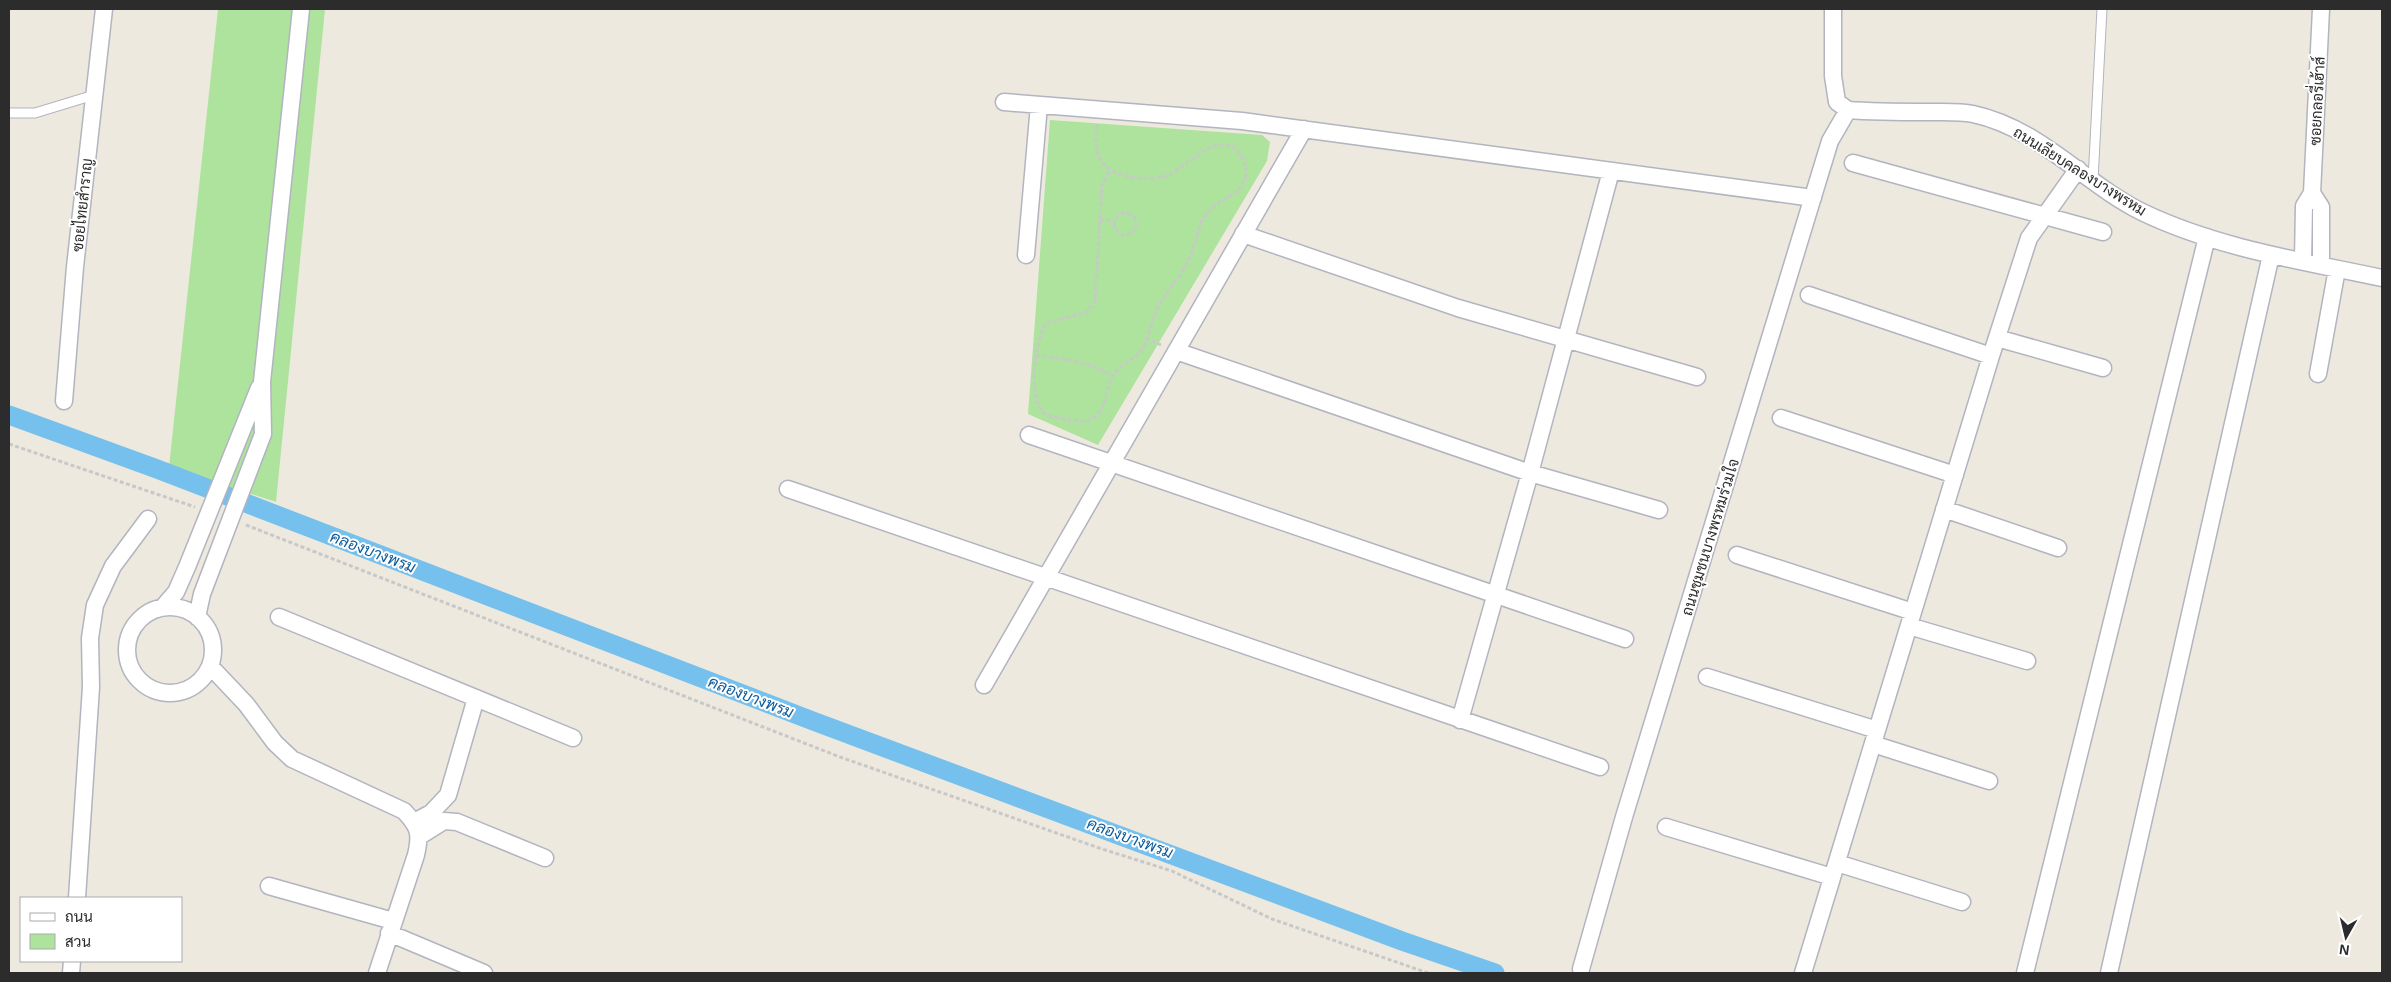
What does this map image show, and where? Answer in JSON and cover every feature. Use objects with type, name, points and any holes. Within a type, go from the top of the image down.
[{"type":"street","name":"ซอยไทยสำราญ","points":[[64,401],[75,267],[104,9]]},
{"type":"street","points":[[197,617],[202,594],[263,434],[262,382],[302,9]]},
{"type":"street","points":[[1833,9],[1833,76],[1837,102],[1848,110]]},
{"type":"street","name":"ซอยกลอรี่เฮ้าส์","points":[[2302,261],[2304,206],[2312,193],[2322,9]]},
{"type":"street","points":[[1004,102],[1242,121],[1813,198]]},
{"type":"street","points":[[1026,255],[1039,105]]},
{"type":"street","name":"ถนนเลียบคลองบางพรหม","points":[[1848,110],[1972,114],[2004,124],[2045,146],[2141,211],[2207,237],[2271,255],[2382,278]]},
{"type":"street","name":"ถนนชุมชนบางพรหมร่วมใจ","points":[[1581,969],[1627,808],[1830,141],[1848,110]]},
{"type":"street","points":[[984,685],[1304,129]]},
{"type":"street","points":[[1854,163],[2103,232]]},
{"type":"street","points":[[1803,973],[1991,356],[2029,238],[2078,169]]},
{"type":"street","points":[[1460,720],[1530,473],[1611,171]]},
{"type":"street","name":"ซอยกลอรี่เฮ้าส์","points":[[2312,193],[2321,207],[2321,265]]},
{"type":"street","points":[[1243,234],[1458,308],[1697,377]]},
{"type":"street","points":[[2026,973],[2207,237]]},
{"type":"street","points":[[2109,973],[2271,255]]},
{"type":"street","points":[[2318,374],[2337,269]]},
{"type":"street","points":[[1809,295],[1991,356]]},
{"type":"street","points":[[1997,338],[2103,368]]},
{"type":"street","points":[[1176,351],[1530,473],[1659,510]]},
{"type":"street","points":[[163,607],[176,592],[242,425],[262,382]]},
{"type":"street","points":[[1781,418],[1955,475]]},
{"type":"street","points":[[1030,435],[1624,639]]},
{"type":"street","points":[[788,489],[1600,768]]},
{"type":"street","points":[[1944,509],[2058,548]]},
{"type":"street","points":[[77,897],[91,687],[90,638],[95,605],[113,566],[148,519]]},
{"type":"street","points":[[1737,555],[2027,661]]},
{"type":"street","points":[[163,607],[178,607],[197,617],[211,634],[213,647],[210,666],[198,683],[185,690],[172,693],[158,691],[146,686],[135,676],[128,662],[127,648],[130,633],[138,621],[150,612],[163,607]]},
{"type":"street","points":[[280,617],[573,738]]},
{"type":"street","points":[[210,666],[246,704],[275,743],[292,759],[404,811],[417,829],[416,855],[377,973]]},
{"type":"street","points":[[1707,676],[1989,781]]},
{"type":"street","points":[[417,829],[448,795],[476,698]]},
{"type":"street","points":[[417,829],[444,821],[457,822],[545,858]]},
{"type":"street","points":[[1666,827],[1962,902]]},
{"type":"street","points":[[270,886],[391,927],[484,973]]},
{"type":"lane","points":[[2093,180],[2102,9]]},
{"type":"lane","points":[[9,113],[35,113],[94,95]]},
{"type":"path","points":[[1097,109],[1098,156],[1110,170],[1124,176],[1143,178],[1167,176],[1209,148],[1226,146],[1237,149],[1246,163],[1246,176],[1240,190],[1210,207],[1203,220],[1188,263],[1161,300],[1143,348],[1113,376],[1104,406],[1093,419],[1081,422],[1062,420],[1044,413],[1034,398],[1036,356],[1041,331],[1046,323],[1087,312],[1095,301],[1102,185],[1110,170]]},
{"type":"path","points":[[1100,220],[1115,221],[1122,214],[1129,214],[1134,218],[1135,228],[1127,235],[1120,234],[1115,228],[1115,221]]},
{"type":"path","points":[[1036,356],[1068,359],[1098,368],[1113,376]]},
{"type":"path","points":[[9,444],[196,508]]},
{"type":"path","points":[[243,524],[840,758],[1102,850],[1172,871],[1272,919],[1428,973]]},
{"type":"green space","points":[[218,9],[325,9],[276,502],[169,467]]},
{"type":"green space","points":[[1050,120],[1262,135],[1270,142],[1267,161],[1098,445],[1028,414]]},
{"type":"waterway","name":"คลองบางพรม","points":[[9,415],[157,469],[813,721],[1402,941],[1495,973]]}]
